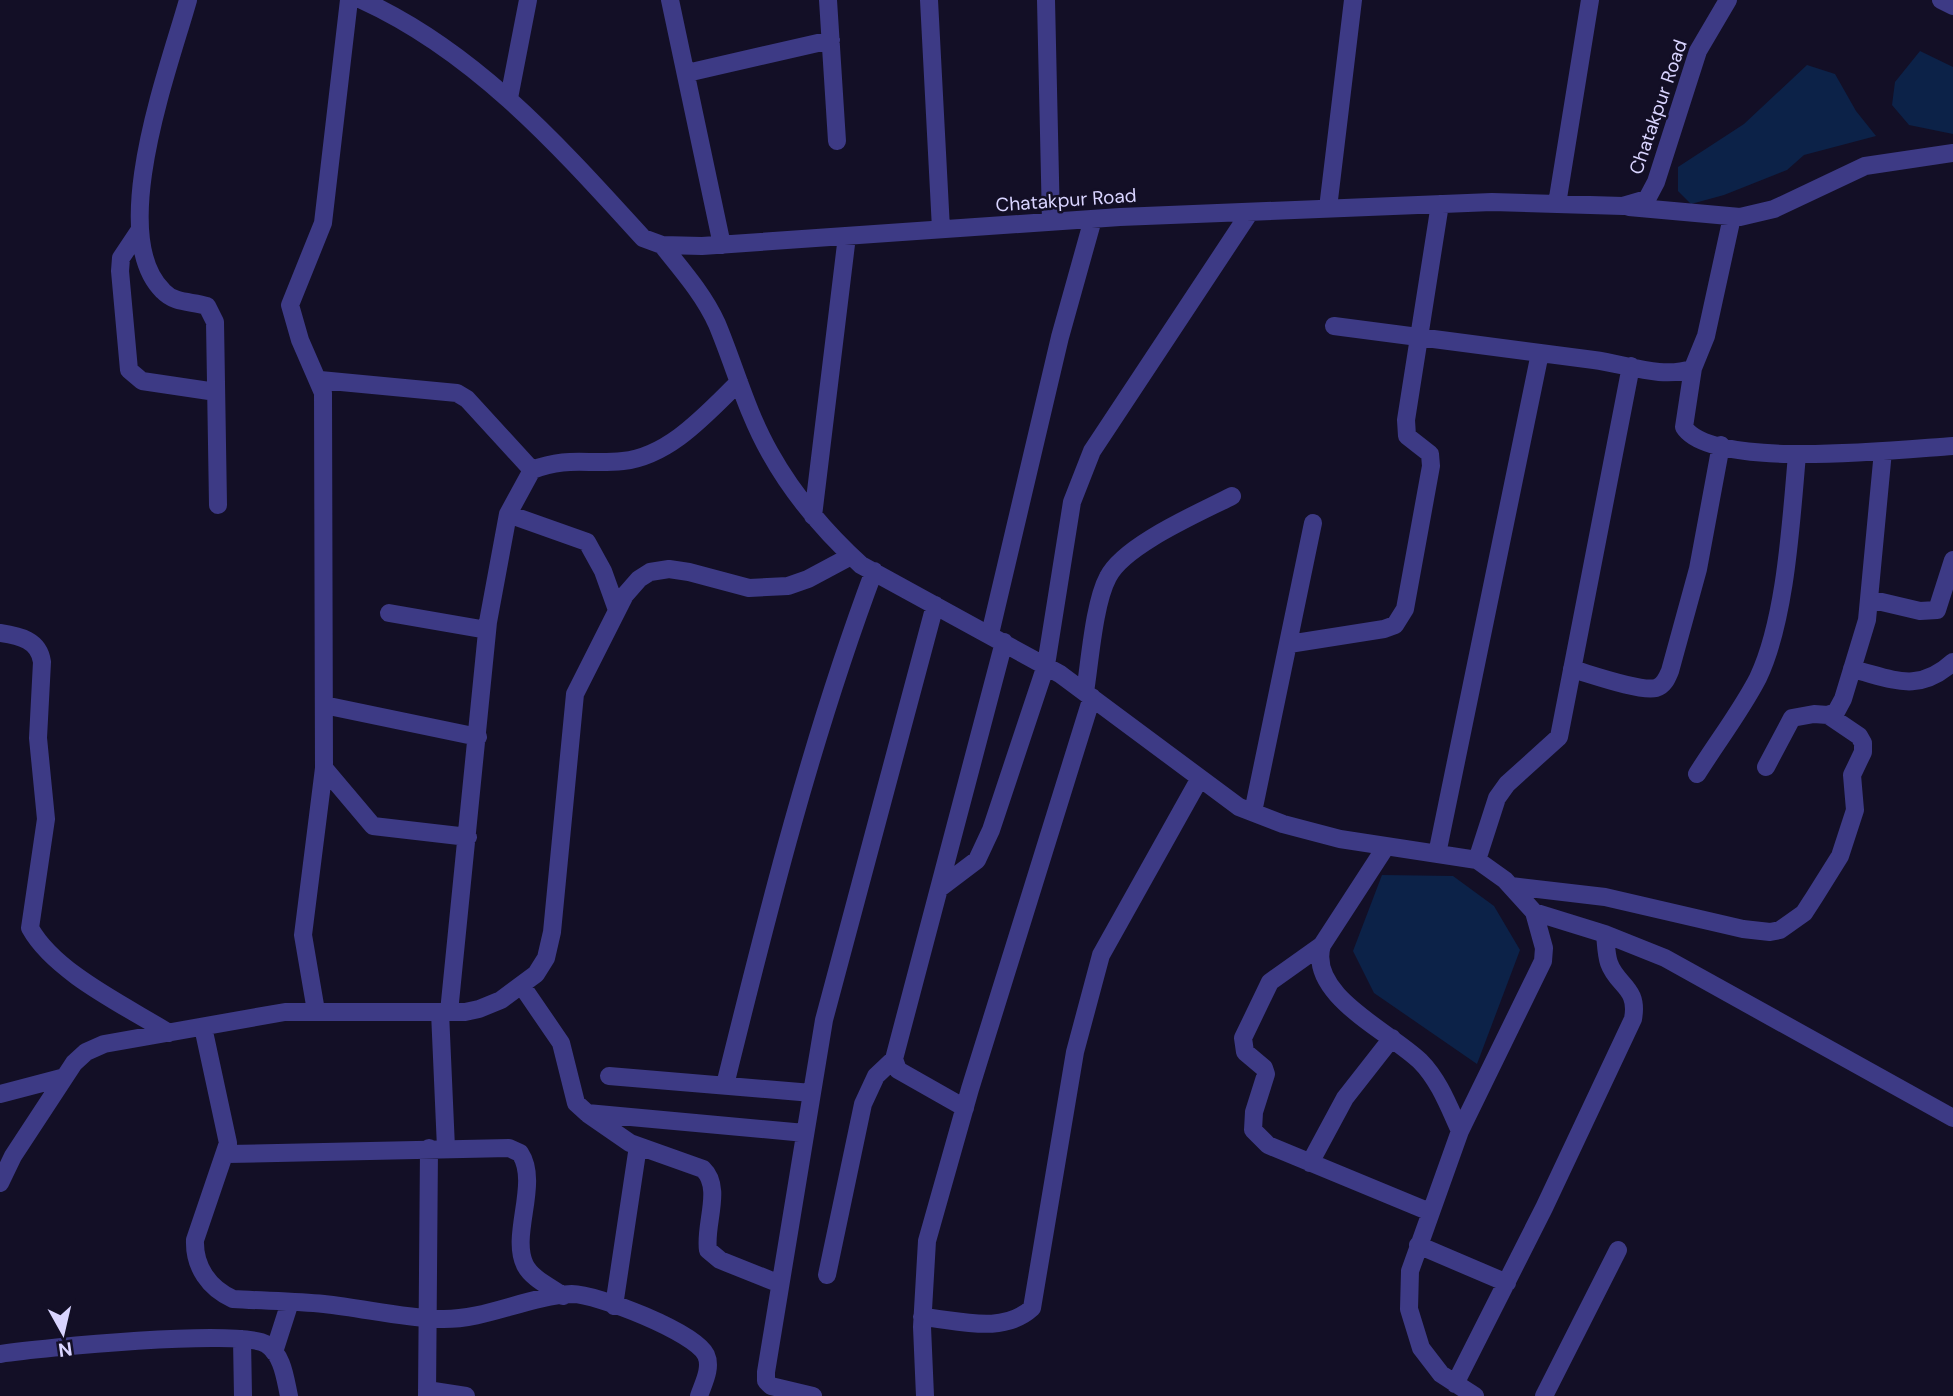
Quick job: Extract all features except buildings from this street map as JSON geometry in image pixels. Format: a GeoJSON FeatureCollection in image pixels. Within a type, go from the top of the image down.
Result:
{"type":"FeatureCollection","features":[{"type":"Feature","properties":{"kind":"street"},"geometry":{"type":"LineString","coordinates":[[188,0],[139,187],[139,230],[147,269],[164,293],[173,299],[207,306],[212,313],[218,505]]}},
{"type":"Feature","properties":{"kind":"street"},"geometry":{"type":"LineString","coordinates":[[316,1011],[303,934],[324,768],[325,444],[320,380],[300,340],[290,305],[295,286],[310,260],[327,203],[331,134],[349,0]]}},
{"type":"Feature","properties":{"kind":"street"},"geometry":{"type":"LineString","coordinates":[[362,0],[393,14],[509,98],[542,128],[643,238],[662,245],[696,288],[716,322],[769,453],[794,494],[851,556],[873,571],[1046,665],[1226,799],[1252,812],[1340,839],[1477,860],[1511,886],[1534,912],[1544,948],[1543,961],[1460,1131],[1418,1245],[1408,1288],[1412,1321],[1421,1348],[1430,1361],[1455,1384],[1475,1396]]}},
{"type":"Feature","properties":{"kind":"street"},"geometry":{"type":"LineString","coordinates":[[509,98],[528,0]]}},
{"type":"Feature","properties":{"kind":"street"},"geometry":{"type":"LineString","coordinates":[[670,0],[722,245]]}},
{"type":"Feature","properties":{"kind":"street"},"geometry":{"type":"LineString","coordinates":[[828,0],[837,141]]}},
{"type":"Feature","properties":{"kind":"street"},"geometry":{"type":"LineString","coordinates":[[929,0],[941,229]]}},
{"type":"Feature","properties":{"kind":"street"},"geometry":{"type":"LineString","coordinates":[[1045,0],[1051,222]]}},
{"type":"Feature","properties":{"kind":"street"},"geometry":{"type":"LineString","coordinates":[[1328,208],[1353,0]]}},
{"type":"Feature","properties":{"kind":"street"},"geometry":{"type":"LineString","coordinates":[[1556,204],[1590,0]]}},
{"type":"Feature","properties":{"kind":"street","name":"Chatakpur Road"},"geometry":{"type":"LineString","coordinates":[[662,245],[722,245],[1093,219],[1328,208],[1440,204],[1623,206],[1647,199],[1656,182],[1698,51],[1728,0]]}},
{"type":"Feature","properties":{"kind":"street"},"geometry":{"type":"LineString","coordinates":[[1941,0],[1953,6]]}},
{"type":"Feature","properties":{"kind":"street"},"geometry":{"type":"LineString","coordinates":[[687,73],[831,40]]}},
{"type":"Feature","properties":{"kind":"street"},"geometry":{"type":"LineString","coordinates":[[1623,206],[1732,217],[1761,214],[1866,166],[1953,153]]}},
{"type":"Feature","properties":{"kind":"street"},"geometry":{"type":"LineString","coordinates":[[1289,644],[1384,629],[1401,618],[1431,467],[1430,454],[1407,436],[1405,428],[1440,204]]}},
{"type":"Feature","properties":{"kind":"street"},"geometry":{"type":"LineString","coordinates":[[940,888],[977,860],[991,830],[1046,665],[1072,502],[1083,469],[1100,435],[1250,212]]}},
{"type":"Feature","properties":{"kind":"street"},"geometry":{"type":"LineString","coordinates":[[1732,217],[1706,336],[1693,369],[1684,427],[1689,435],[1721,445],[1797,455],[1953,446]]}},
{"type":"Feature","properties":{"kind":"street"},"geometry":{"type":"LineString","coordinates":[[827,1275],[863,1104],[876,1076],[894,1059],[940,888],[997,638],[1060,337],[1093,219]]}},
{"type":"Feature","properties":{"kind":"street"},"geometry":{"type":"LineString","coordinates":[[139,230],[121,258],[120,271],[129,370],[142,381],[216,392]]}},
{"type":"Feature","properties":{"kind":"street"},"geometry":{"type":"LineString","coordinates":[[813,516],[847,236]]}},
{"type":"Feature","properties":{"kind":"street"},"geometry":{"type":"LineString","coordinates":[[1334,326],[1631,366],[1670,374],[1693,369]]}},
{"type":"Feature","properties":{"kind":"street"},"geometry":{"type":"LineString","coordinates":[[1437,854],[1540,353]]}},
{"type":"Feature","properties":{"kind":"street"},"geometry":{"type":"LineString","coordinates":[[1477,860],[1497,798],[1507,784],[1559,737],[1631,366]]}},
{"type":"Feature","properties":{"kind":"street"},"geometry":{"type":"LineString","coordinates":[[320,380],[457,393],[467,398],[531,470]]}},
{"type":"Feature","properties":{"kind":"street"},"geometry":{"type":"LineString","coordinates":[[466,1396],[427,1393],[437,1148],[445,1012],[468,836],[487,630],[508,514],[531,470],[561,460],[622,461],[643,457],[660,449],[703,417],[739,382]]}},
{"type":"Feature","properties":{"kind":"street"},"geometry":{"type":"LineString","coordinates":[[1572,669],[1654,689],[1664,684],[1698,569],[1721,445]]}},
{"type":"Feature","properties":{"kind":"street"},"geometry":{"type":"LineString","coordinates":[[1766,767],[1792,718],[1828,715],[1836,712],[1843,699],[1867,620],[1883,451]]}},
{"type":"Feature","properties":{"kind":"street"},"geometry":{"type":"LineString","coordinates":[[1697,774],[1758,677],[1764,659],[1777,612],[1788,551],[1797,455]]}},
{"type":"Feature","properties":{"kind":"street"},"geometry":{"type":"LineString","coordinates":[[925,1396],[922,1317],[928,1241],[1088,695],[1102,593],[1113,569],[1163,532],[1232,496]]}},
{"type":"Feature","properties":{"kind":"street"},"geometry":{"type":"LineString","coordinates":[[508,514],[587,542],[603,571],[617,610]]}},
{"type":"Feature","properties":{"kind":"street"},"geometry":{"type":"LineString","coordinates":[[1252,812],[1313,523]]}},
{"type":"Feature","properties":{"kind":"street"},"geometry":{"type":"LineString","coordinates":[[0,1183],[13,1156],[65,1077],[86,1052],[104,1044],[285,1012],[445,1012],[479,1009],[522,986],[546,958],[552,932],[575,694],[617,610],[639,579],[650,572],[689,572],[749,587],[767,588],[808,579],[851,556]]}},
{"type":"Feature","properties":{"kind":"street"},"geometry":{"type":"LineString","coordinates":[[1869,599],[1920,611],[1937,610],[1953,560]]}},
{"type":"Feature","properties":{"kind":"street"},"geometry":{"type":"LineString","coordinates":[[725,1085],[794,810],[838,667],[873,571]]}},
{"type":"Feature","properties":{"kind":"street"},"geometry":{"type":"LineString","coordinates":[[813,1396],[771,1386],[766,1381],[780,1284],[824,1020],[935,605]]}},
{"type":"Feature","properties":{"kind":"street"},"geometry":{"type":"LineString","coordinates":[[388,613],[487,630]]}},
{"type":"Feature","properties":{"kind":"street"},"geometry":{"type":"LineString","coordinates":[[0,633],[22,637],[33,643],[40,650],[42,662],[38,738],[46,819],[30,928],[38,942],[71,971],[169,1033]]}},
{"type":"Feature","properties":{"kind":"street"},"geometry":{"type":"LineString","coordinates":[[1852,669],[1914,682],[1939,674],[1953,662]]}},
{"type":"Feature","properties":{"kind":"street"},"geometry":{"type":"LineString","coordinates":[[324,705],[478,737]]}},
{"type":"Feature","properties":{"kind":"street"},"geometry":{"type":"LineString","coordinates":[[1511,886],[1605,897],[1743,929],[1770,932],[1780,930],[1804,912],[1840,856],[1855,810],[1852,775],[1863,752],[1863,743],[1859,736],[1828,715]]}},
{"type":"Feature","properties":{"kind":"street"},"geometry":{"type":"LineString","coordinates":[[324,768],[373,827],[468,836]]}},
{"type":"Feature","properties":{"kind":"street"},"geometry":{"type":"LineString","coordinates":[[922,1317],[1006,1323],[1020,1319],[1032,1308],[1075,1052],[1091,981],[1101,955],[1200,778]]}},
{"type":"Feature","properties":{"kind":"street"},"geometry":{"type":"LineString","coordinates":[[1385,848],[1322,945],[1270,982],[1242,1046],[1264,1068],[1266,1074],[1254,1112],[1253,1130],[1268,1145],[1430,1212]]}},
{"type":"Feature","properties":{"kind":"street"},"geometry":{"type":"LineString","coordinates":[[1534,912],[1605,934],[1665,958],[1953,1118]]}},
{"type":"Feature","properties":{"kind":"street"},"geometry":{"type":"LineString","coordinates":[[1455,1384],[1507,1283],[1633,1019],[1634,1002],[1630,990],[1608,961],[1605,934]]}},
{"type":"Feature","properties":{"kind":"street"},"geometry":{"type":"LineString","coordinates":[[1322,945],[1319,963],[1329,986],[1430,1073],[1460,1131]]}},
{"type":"Feature","properties":{"kind":"street"},"geometry":{"type":"LineString","coordinates":[[522,986],[561,1044],[576,1103],[618,1137],[702,1169],[709,1175],[712,1189],[708,1250],[720,1259],[780,1284]]}},
{"type":"Feature","properties":{"kind":"street"},"geometry":{"type":"LineString","coordinates":[[203,1027],[226,1127],[227,1154],[195,1240],[197,1263],[208,1281],[221,1293],[233,1299],[290,1302],[429,1318],[455,1318],[563,1296],[584,1295],[661,1324],[700,1347],[708,1365],[699,1396]]}},
{"type":"Feature","properties":{"kind":"street"},"geometry":{"type":"LineString","coordinates":[[1310,1163],[1345,1098],[1392,1038]]}},
{"type":"Feature","properties":{"kind":"street"},"geometry":{"type":"LineString","coordinates":[[894,1059],[898,1070],[965,1108]]}},
{"type":"Feature","properties":{"kind":"street"},"geometry":{"type":"LineString","coordinates":[[609,1076],[812,1093]]}},
{"type":"Feature","properties":{"kind":"street"},"geometry":{"type":"LineString","coordinates":[[0,1094],[65,1077]]}},
{"type":"Feature","properties":{"kind":"street"},"geometry":{"type":"LineString","coordinates":[[587,1113],[805,1133]]}},
{"type":"Feature","properties":{"kind":"street"},"geometry":{"type":"LineString","coordinates":[[614,1306],[638,1146]]}},
{"type":"Feature","properties":{"kind":"street"},"geometry":{"type":"LineString","coordinates":[[227,1154],[509,1148],[520,1153],[527,1170],[523,1259],[534,1276],[563,1296]]}},
{"type":"Feature","properties":{"kind":"street"},"geometry":{"type":"LineString","coordinates":[[1418,1245],[1507,1283]]}},
{"type":"Feature","properties":{"kind":"street"},"geometry":{"type":"LineString","coordinates":[[1544,1396],[1618,1250]]}},
{"type":"Feature","properties":{"kind":"street"},"geometry":{"type":"LineString","coordinates":[[274,1352],[290,1302]]}},
{"type":"Feature","properties":{"kind":"street"},"geometry":{"type":"LineString","coordinates":[[242,1339],[243,1396]]}},
{"type":"Feature","properties":{"kind":"street"},"geometry":{"type":"LineString","coordinates":[[0,1354],[69,1346],[242,1339],[258,1341],[274,1352],[282,1367],[289,1396]]}},
{"type":"Feature","properties":{"kind":"water"},"geometry":{"type":"Polygon","coordinates":[[[1920,51],[1953,67],[1953,134],[1909,125],[1892,105],[1895,82],[1920,51]]]}},
{"type":"Feature","properties":{"kind":"water"},"geometry":{"type":"Polygon","coordinates":[[[1807,65],[1835,74],[1856,111],[1876,136],[1804,155],[1787,170],[1724,195],[1691,204],[1678,191],[1678,167],[1744,124],[1807,65]]]}},
{"type":"Feature","properties":{"kind":"water"},"geometry":{"type":"Polygon","coordinates":[[[1382,875],[1453,876],[1494,906],[1520,950],[1477,1064],[1374,993],[1353,951],[1382,875]]]}}]}
